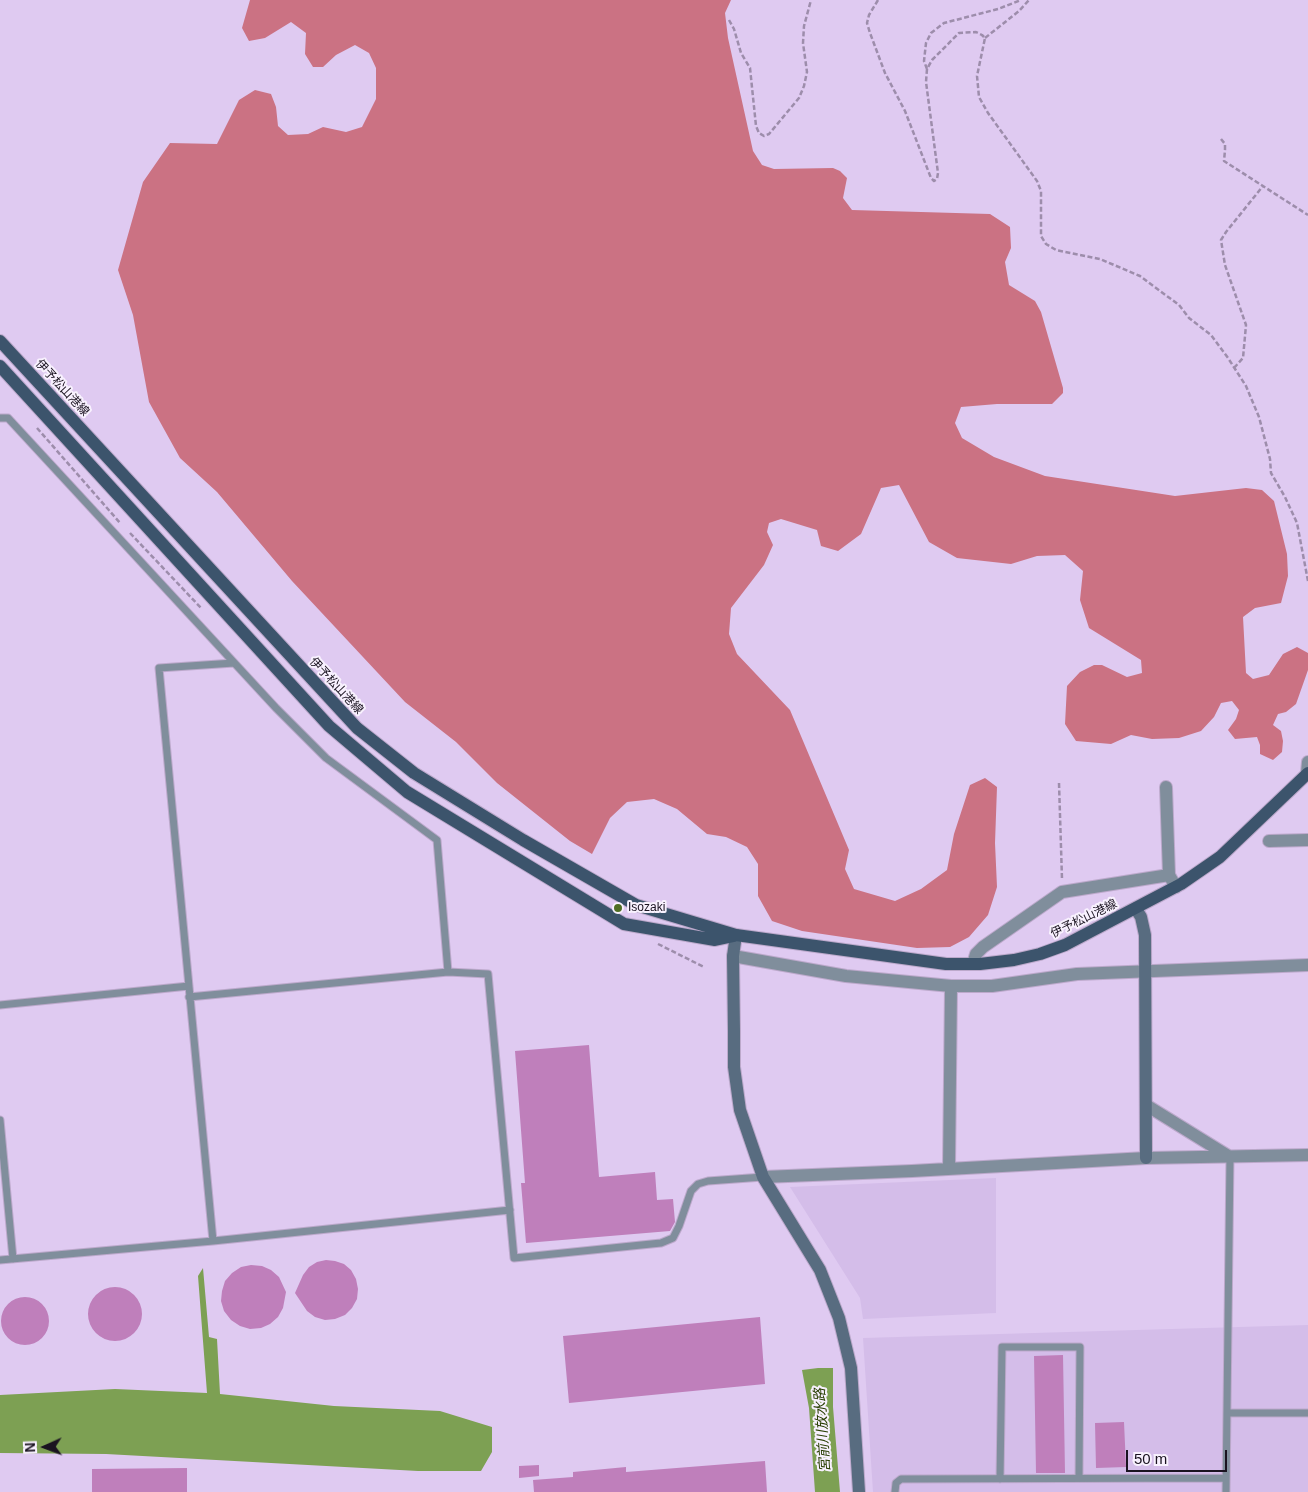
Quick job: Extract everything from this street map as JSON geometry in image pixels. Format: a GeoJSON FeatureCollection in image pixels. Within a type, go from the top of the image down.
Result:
{"type":"FeatureCollection","features":[{"type":"Feature","properties":{"kind":"main road","name":"伊予松山港線"},"geometry":{"type":"LineString","coordinates":[[0,341],[357,728],[414,773],[636,905],[736,935],[946,964],[973,964],[1014,960],[1040,954],[1065,945],[1176,887],[1220,857],[1308,773]]}},
{"type":"Feature","properties":{"kind":"main road","name":"伊予松山港線"},"geometry":{"type":"LineString","coordinates":[[0,366],[329,726],[407,792],[624,924],[715,940],[736,935]]}},
{"type":"Feature","properties":{"kind":"street"},"geometry":{"type":"LineString","coordinates":[[1308,762],[1308,773]]}},
{"type":"Feature","properties":{"kind":"street"},"geometry":{"type":"LineString","coordinates":[[1166,786],[1169,874],[1176,887]]}},
{"type":"Feature","properties":{"kind":"street"},"geometry":{"type":"LineString","coordinates":[[1269,841],[1308,840]]}},
{"type":"Feature","properties":{"kind":"street"},"geometry":{"type":"LineString","coordinates":[[973,964],[976,954],[983,947],[1062,892],[1169,874]]}},
{"type":"Feature","properties":{"kind":"street"},"geometry":{"type":"LineString","coordinates":[[1136,909],[1144,926],[1146,1158]]}},
{"type":"Feature","properties":{"kind":"street"},"geometry":{"type":"LineString","coordinates":[[736,935],[733,956],[734,1066],[740,1110],[763,1177],[820,1270],[840,1318],[851,1368],[859,1492]]}},
{"type":"Feature","properties":{"kind":"street"},"geometry":{"type":"LineString","coordinates":[[733,956],[846,976],[951,986],[992,986],[1077,974],[1308,965]]}},
{"type":"Feature","properties":{"kind":"street"},"geometry":{"type":"LineString","coordinates":[[949,1169],[951,986]]}},
{"type":"Feature","properties":{"kind":"street"},"geometry":{"type":"LineString","coordinates":[[1146,1105],[1230,1157]]}},
{"type":"Feature","properties":{"kind":"street"},"geometry":{"type":"LineString","coordinates":[[763,1177],[1146,1158],[1308,1154]]}},
{"type":"Feature","properties":{"kind":"lane"},"geometry":{"type":"LineString","coordinates":[[0,418],[8,418],[276,708],[326,758],[437,840],[448,972]]}},
{"type":"Feature","properties":{"kind":"lane"},"geometry":{"type":"LineString","coordinates":[[212,1241],[159,668],[234,663]]}},
{"type":"Feature","properties":{"kind":"lane"},"geometry":{"type":"LineString","coordinates":[[189,997],[448,972],[488,974],[514,1258],[661,1244],[673,1238],[679,1226],[690,1191],[698,1184],[708,1181],[763,1177]]}},
{"type":"Feature","properties":{"kind":"lane"},"geometry":{"type":"LineString","coordinates":[[0,1005],[189,986]]}},
{"type":"Feature","properties":{"kind":"lane"},"geometry":{"type":"LineString","coordinates":[[0,1120],[13,1259]]}},
{"type":"Feature","properties":{"kind":"lane"},"geometry":{"type":"LineString","coordinates":[[1226,1492],[1230,1157]]}},
{"type":"Feature","properties":{"kind":"lane"},"geometry":{"type":"LineString","coordinates":[[0,1260],[212,1241],[510,1210]]}},
{"type":"Feature","properties":{"kind":"lane"},"geometry":{"type":"LineString","coordinates":[[1000,1479],[1002,1347],[1080,1347],[1078,1478]]}},
{"type":"Feature","properties":{"kind":"lane"},"geometry":{"type":"LineString","coordinates":[[1227,1413],[1308,1413]]}},
{"type":"Feature","properties":{"kind":"lane"},"geometry":{"type":"LineString","coordinates":[[896,1492],[896,1483],[901,1479],[1226,1478]]}},
{"type":"Feature","properties":{"kind":"path"},"geometry":{"type":"LineString","coordinates":[[729,20],[734,28],[741,53],[750,68],[756,126],[759,133],[764,136],[769,134],[799,98],[804,86],[807,72],[803,43],[804,26],[811,0]]}},
{"type":"Feature","properties":{"kind":"path"},"geometry":{"type":"LineString","coordinates":[[878,0],[868,22],[870,33],[885,73],[905,111],[931,178],[934,181],[937,179],[938,173],[926,82],[927,69],[932,60],[959,33],[976,32],[982,34],[985,38]]}},
{"type":"Feature","properties":{"kind":"path"},"geometry":{"type":"LineString","coordinates":[[927,69],[924,62],[926,43],[931,33],[944,23],[998,9],[1021,0]]}},
{"type":"Feature","properties":{"kind":"path"},"geometry":{"type":"LineString","coordinates":[[1029,0],[1019,11],[985,38],[977,76],[979,97],[988,113],[1037,182],[1041,191],[1042,236],[1046,244],[1056,250],[1100,258],[1140,276],[1179,304],[1189,318],[1211,335],[1246,386],[1259,417],[1270,460],[1271,473],[1297,523],[1308,582]]}},
{"type":"Feature","properties":{"kind":"path"},"geometry":{"type":"LineString","coordinates":[[1221,139],[1225,150],[1224,161],[1308,215]]}},
{"type":"Feature","properties":{"kind":"path"},"geometry":{"type":"LineString","coordinates":[[1234,368],[1243,358],[1246,326],[1225,265],[1221,240],[1263,186]]}},
{"type":"Feature","properties":{"kind":"path"},"geometry":{"type":"LineString","coordinates":[[1059,783],[1062,892]]}},
{"type":"Feature","properties":{"kind":"shaded area"},"geometry":{"type":"Polygon","coordinates":[[[250,0],[731,0],[725,13],[728,38],[753,151],[762,165],[774,169],[833,168],[840,171],[847,178],[843,198],[852,210],[990,214],[1010,227],[1011,248],[1005,262],[1009,285],[1035,301],[1041,312],[1063,393],[1052,404],[997,404],[961,407],[955,423],[962,438],[994,457],[1045,476],[1175,496],[1246,488],[1262,490],[1274,501],[1287,554],[1288,576],[1281,603],[1255,608],[1243,617],[1246,673],[1253,679],[1269,675],[1283,654],[1297,647],[1308,653],[1308,670],[1296,704],[1286,712],[1278,714],[1273,725],[1281,731],[1283,741],[1282,752],[1273,760],[1260,754],[1260,745],[1257,737],[1235,739],[1228,730],[1236,719],[1239,710],[1232,701],[1221,703],[1214,717],[1201,731],[1179,738],[1152,739],[1131,735],[1111,744],[1076,741],[1065,724],[1067,686],[1080,672],[1094,665],[1102,665],[1127,677],[1142,673],[1141,660],[1089,628],[1080,600],[1083,571],[1065,555],[1037,556],[1011,564],[957,558],[929,542],[899,485],[881,488],[861,534],[838,551],[821,546],[817,530],[781,519],[769,523],[767,532],[773,545],[764,565],[731,608],[729,634],[737,654],[790,710],[849,850],[845,869],[854,889],[895,901],[921,889],[947,870],[954,834],[970,785],[985,778],[997,787],[995,843],[997,887],[988,915],[969,937],[950,947],[917,948],[802,931],[772,921],[758,896],[758,864],[747,847],[726,837],[707,834],[677,809],[654,799],[627,802],[610,818],[592,854],[570,841],[497,783],[456,742],[405,702],[292,581],[217,492],[180,458],[149,402],[133,315],[118,270],[143,182],[170,143],[217,144],[239,100],[255,90],[271,94],[276,107],[278,126],[288,135],[308,134],[323,127],[346,132],[362,127],[376,99],[376,68],[369,53],[355,45],[336,55],[323,67],[313,67],[305,54],[306,33],[291,22],[265,38],[249,41],[242,28],[250,0]]]}},
{"type":"Feature","properties":{"kind":"shaded area"},"geometry":{"type":"Polygon","coordinates":[[[996,1178],[996,1313],[863,1319],[860,1298],[790,1187],[996,1178]]]}},
{"type":"Feature","properties":{"kind":"shaded area"},"geometry":{"type":"Polygon","coordinates":[[[1308,1325],[1308,1492],[873,1492],[863,1338],[1308,1325]]]}},
{"type":"Feature","properties":{"kind":"water"},"geometry":{"type":"Polygon","coordinates":[[[203,1268],[209,1337],[217,1339],[220,1394],[334,1406],[440,1411],[492,1427],[492,1452],[481,1471],[418,1471],[106,1454],[0,1453],[0,1395],[115,1389],[207,1393],[198,1276],[203,1268]]]}},
{"type":"Feature","properties":{"kind":"water","name":"宮前川放水路"},"geometry":{"type":"Polygon","coordinates":[[[833,1368],[833,1407],[840,1492],[815,1492],[809,1408],[802,1370],[833,1368]]]}},
{"type":"Feature","properties":{"kind":"building"},"geometry":{"type":"Polygon","coordinates":[[[589,1045],[599,1177],[655,1172],[657,1200],[673,1199],[675,1222],[670,1231],[526,1243],[521,1183],[525,1183],[515,1051],[589,1045]]]}},
{"type":"Feature","properties":{"kind":"building"},"geometry":{"type":"Polygon","coordinates":[[[326,1260],[344,1264],[351,1270],[356,1279],[358,1289],[357,1299],[345,1315],[325,1320],[315,1317],[307,1311],[295,1293],[309,1267],[317,1262],[326,1260]]]}},
{"type":"Feature","properties":{"kind":"building"},"geometry":{"type":"Polygon","coordinates":[[[251,1265],[262,1266],[271,1270],[279,1277],[286,1292],[283,1308],[278,1317],[270,1324],[261,1328],[250,1329],[240,1326],[231,1320],[224,1311],[221,1301],[225,1281],[241,1267],[251,1265]]]}},
{"type":"Feature","properties":{"kind":"building"},"geometry":{"type":"Polygon","coordinates":[[[110,1287],[120,1287],[130,1291],[138,1299],[142,1314],[138,1329],[130,1337],[120,1341],[110,1341],[100,1337],[92,1329],[88,1319],[88,1309],[92,1299],[100,1291],[110,1287]]]}},
{"type":"Feature","properties":{"kind":"building"},"geometry":{"type":"Polygon","coordinates":[[[20,1297],[30,1297],[39,1301],[45,1307],[48,1312],[48,1330],[39,1341],[30,1345],[20,1345],[11,1341],[5,1335],[1,1326],[1,1316],[5,1307],[11,1301],[20,1297]]]}},
{"type":"Feature","properties":{"kind":"building"},"geometry":{"type":"Polygon","coordinates":[[[760,1317],[765,1384],[569,1403],[563,1336],[760,1317]]]}},
{"type":"Feature","properties":{"kind":"building"},"geometry":{"type":"Polygon","coordinates":[[[1063,1355],[1065,1473],[1036,1473],[1034,1356],[1063,1355]]]}},
{"type":"Feature","properties":{"kind":"building"},"geometry":{"type":"Polygon","coordinates":[[[1124,1422],[1126,1467],[1096,1468],[1095,1423],[1124,1422]]]}},
{"type":"Feature","properties":{"kind":"building"},"geometry":{"type":"Polygon","coordinates":[[[765,1461],[767,1492],[534,1492],[533,1480],[573,1477],[573,1472],[626,1467],[626,1472],[765,1461]]]}},
{"type":"Feature","properties":{"kind":"building"},"geometry":{"type":"Polygon","coordinates":[[[539,1465],[539,1476],[519,1478],[519,1466],[539,1465]]]}},
{"type":"Feature","properties":{"kind":"building"},"geometry":{"type":"Polygon","coordinates":[[[187,1468],[187,1492],[92,1492],[92,1469],[187,1468]]]}},
{"type":"Feature","properties":{"kind":"place","name":"Isozaki"},"geometry":{"type":"Point","coordinates":[618,908]}}]}
